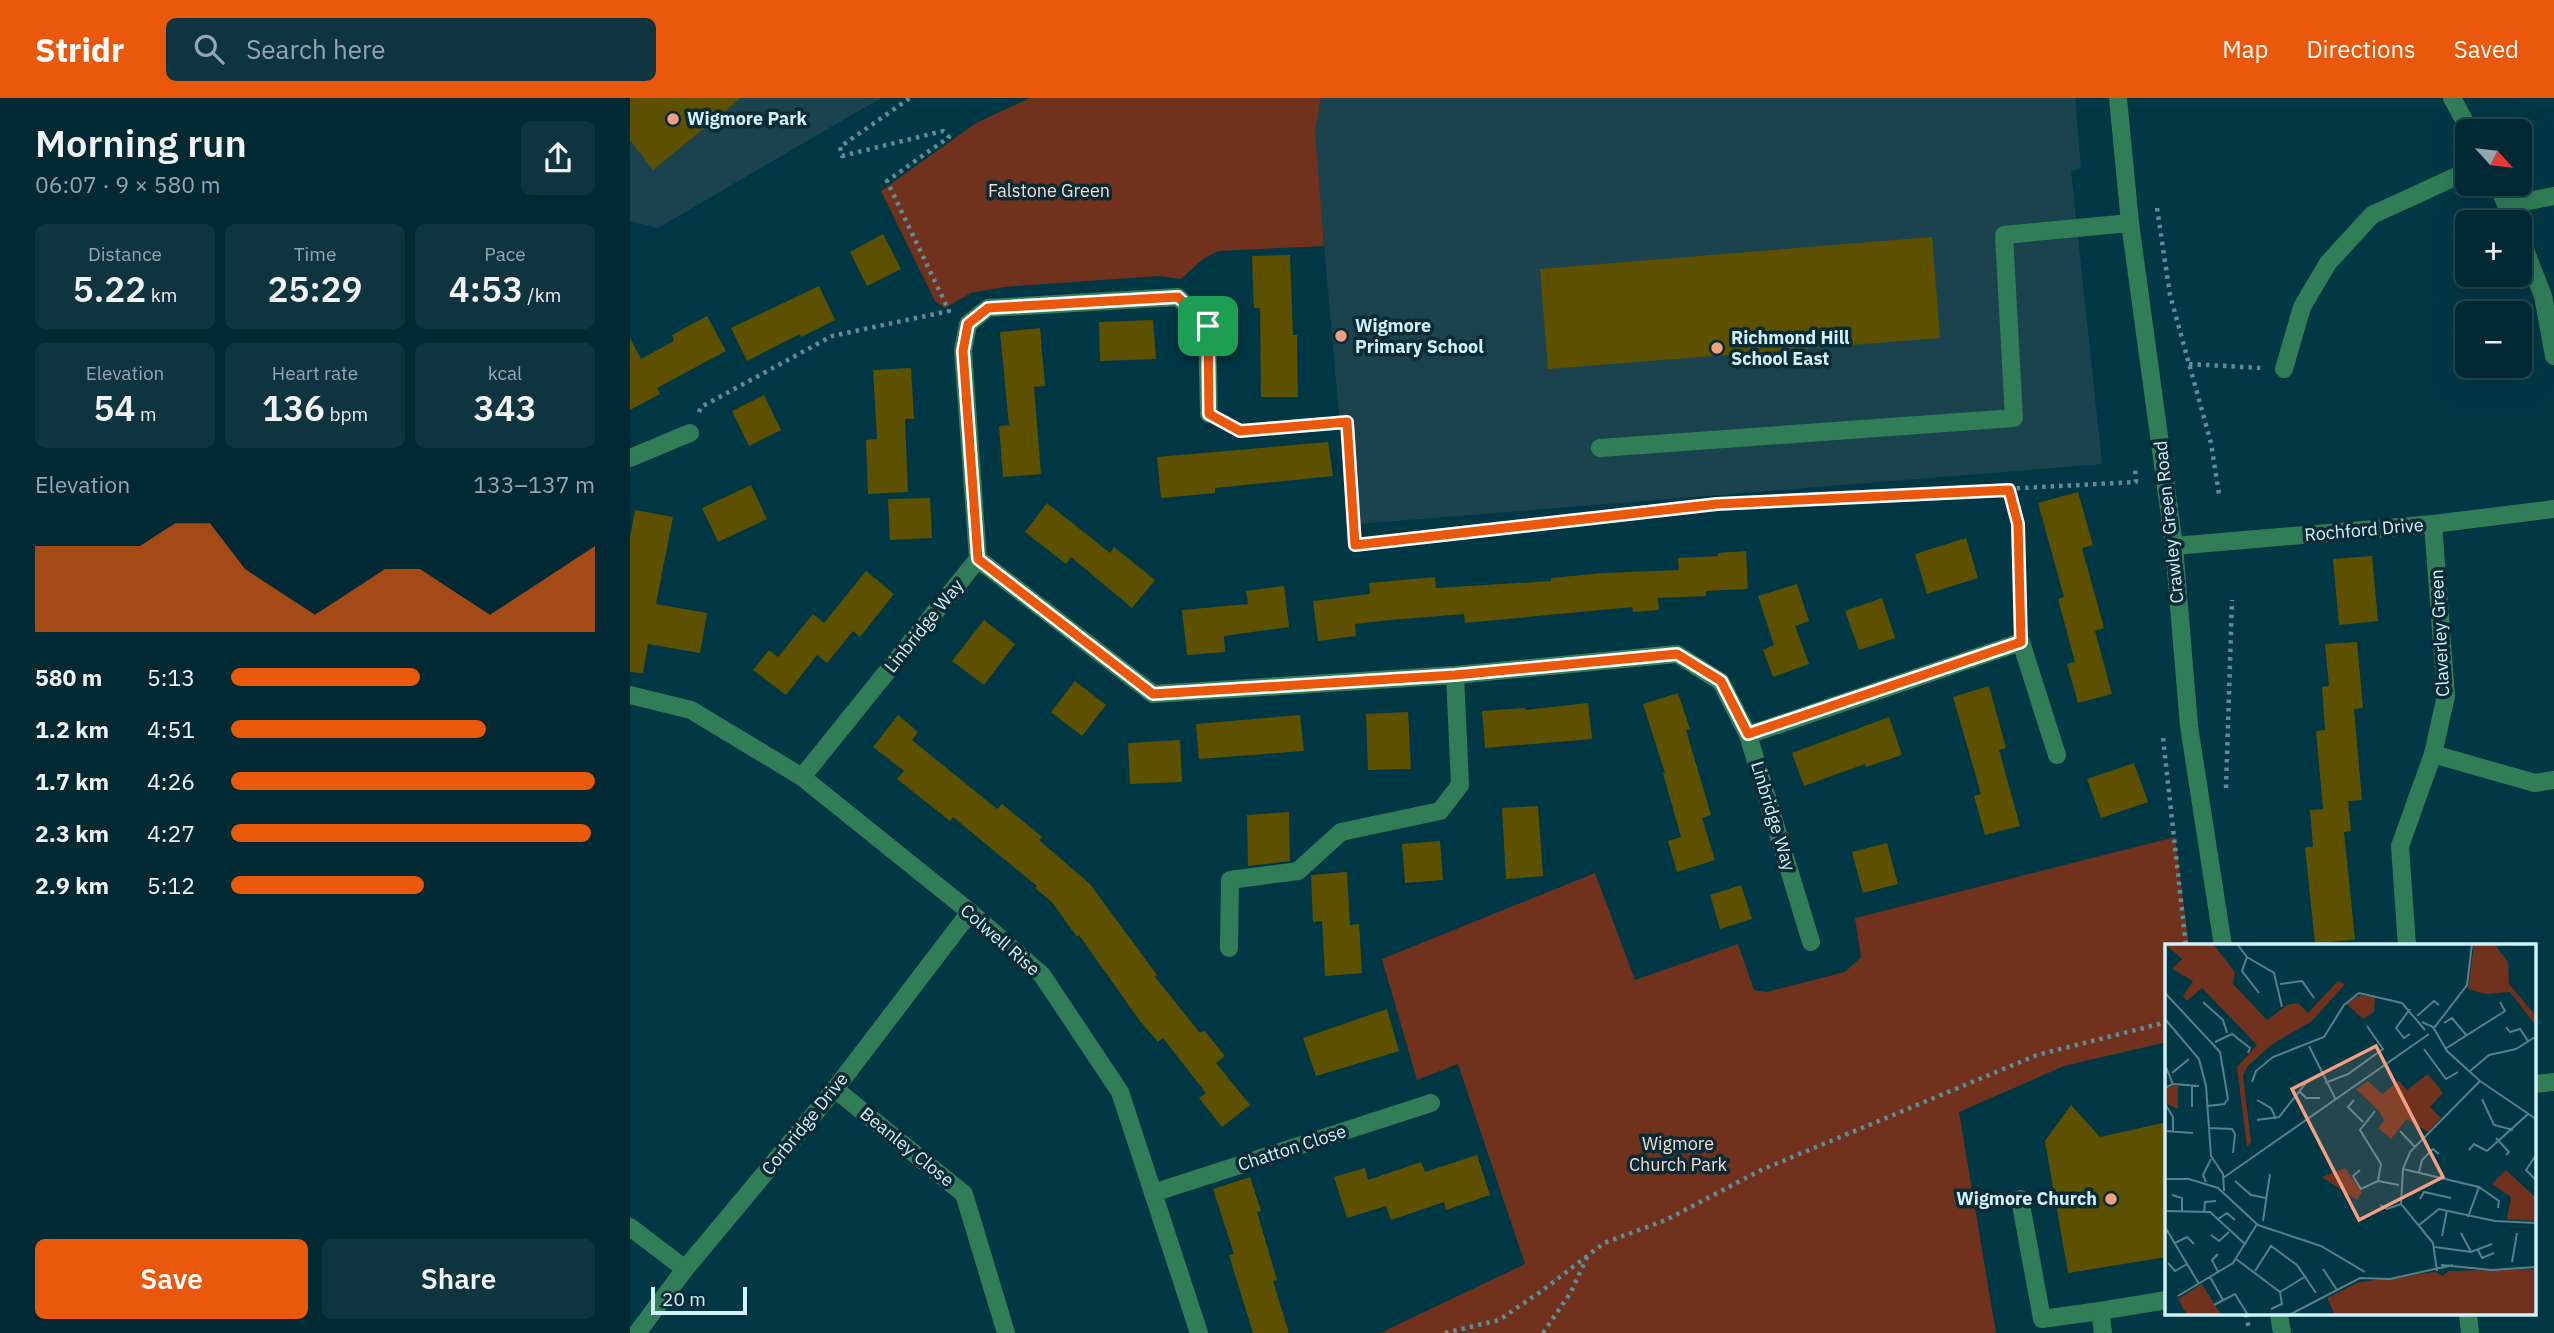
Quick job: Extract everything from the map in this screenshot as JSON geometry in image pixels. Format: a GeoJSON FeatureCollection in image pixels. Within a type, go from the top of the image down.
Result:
{"type":"FeatureCollection","features":[{"type":"Feature","properties":{"kind":"street","name":"Crawley Green Road"},"geometry":{"type":"LineString","coordinates":[[2119,98],[2130,223],[2174,546],[2189,726],[2223,944]]}},
{"type":"Feature","properties":{"kind":"street"},"geometry":{"type":"LineString","coordinates":[[2452,98],[2463,119]]}},
{"type":"Feature","properties":{"kind":"street"},"geometry":{"type":"LineString","coordinates":[[2284,369],[2302,307],[2328,263],[2372,215],[2455,177]]}},
{"type":"Feature","properties":{"kind":"street"},"geometry":{"type":"LineString","coordinates":[[2503,196],[2509,210]]}},
{"type":"Feature","properties":{"kind":"street"},"geometry":{"type":"LineString","coordinates":[[2507,205],[2554,196]]}},
{"type":"Feature","properties":{"kind":"street"},"geometry":{"type":"LineString","coordinates":[[1600,448],[2014,418],[2004,234],[2130,223]]}},
{"type":"Feature","properties":{"kind":"street"},"geometry":{"type":"LineString","coordinates":[[2532,268],[2543,296],[2554,356]]}},
{"type":"Feature","properties":{"kind":"street"},"geometry":{"type":"LineString","coordinates":[[978,559],[963,351],[968,324],[988,308],[1178,297],[1208,326],[1209,414]]}},
{"type":"Feature","properties":{"kind":"street"},"geometry":{"type":"LineString","coordinates":[[630,458],[690,433]]}},
{"type":"Feature","properties":{"kind":"street","name":"Rochford Drive"},"geometry":{"type":"LineString","coordinates":[[2174,546],[2433,524],[2554,509]]}},
{"type":"Feature","properties":{"kind":"street","name":"Claverley Green"},"geometry":{"type":"LineString","coordinates":[[2406,944],[2400,846],[2433,754],[2446,696],[2433,524]]}},
{"type":"Feature","properties":{"kind":"street","name":"Linbridge Way"},"geometry":{"type":"LineString","coordinates":[[802,777],[978,559],[1153,694],[1455,675],[1677,654],[1721,681],[1748,734],[1811,942]]}},
{"type":"Feature","properties":{"kind":"street"},"geometry":{"type":"LineString","coordinates":[[1748,734],[2021,642],[2057,755]]}},
{"type":"Feature","properties":{"kind":"street"},"geometry":{"type":"LineString","coordinates":[[1229,948],[1230,880],[1298,871],[1341,832],[1440,811],[1460,785],[1455,675]]}},
{"type":"Feature","properties":{"kind":"street","name":"Colwell Rise"},"geometry":{"type":"LineString","coordinates":[[630,695],[691,710],[802,777],[970,912],[1042,975],[1120,1092],[1199,1333]]}},
{"type":"Feature","properties":{"kind":"street"},"geometry":{"type":"LineString","coordinates":[[2433,754],[2535,783],[2554,780]]}},
{"type":"Feature","properties":{"kind":"street","name":"Corbridge Drive"},"geometry":{"type":"LineString","coordinates":[[637,1333],[685,1269],[835,1089],[970,912]]}},
{"type":"Feature","properties":{"kind":"street"},"geometry":{"type":"LineString","coordinates":[[2536,1084],[2554,1082]]}},
{"type":"Feature","properties":{"kind":"street","name":"Beanley Close"},"geometry":{"type":"LineString","coordinates":[[835,1089],[964,1194],[1006,1333]]}},
{"type":"Feature","properties":{"kind":"street","name":"Chatton Close"},"geometry":{"type":"LineString","coordinates":[[1153,1193],[1431,1103]]}},
{"type":"Feature","properties":{"kind":"street"},"geometry":{"type":"LineString","coordinates":[[2020,1199],[2042,1318],[2165,1300]]}},
{"type":"Feature","properties":{"kind":"street"},"geometry":{"type":"LineString","coordinates":[[630,1227],[685,1269]]}},
{"type":"Feature","properties":{"kind":"street"},"geometry":{"type":"LineString","coordinates":[[2100,1311],[2104,1333]]}},
{"type":"Feature","properties":{"kind":"path"},"geometry":{"type":"LineString","coordinates":[[690,433],[701,407],[832,335],[948,311],[887,181],[949,137],[943,131],[842,156],[840,147],[910,98]]}},
{"type":"Feature","properties":{"kind":"path"},"geometry":{"type":"LineString","coordinates":[[2155,199],[2170,295],[2211,443],[2219,494]]}},
{"type":"Feature","properties":{"kind":"path"},"geometry":{"type":"LineString","coordinates":[[2189,364],[2284,369]]}},
{"type":"Feature","properties":{"kind":"path"},"geometry":{"type":"LineString","coordinates":[[1209,414],[1240,431],[1347,422],[1355,545],[1717,504],[2136,482]]}},
{"type":"Feature","properties":{"kind":"path"},"geometry":{"type":"LineString","coordinates":[[2009,490],[2018,524],[2021,642]]}},
{"type":"Feature","properties":{"kind":"path"},"geometry":{"type":"LineString","coordinates":[[2228,722],[2232,600]]}},
{"type":"Feature","properties":{"kind":"path"},"geometry":{"type":"LineString","coordinates":[[2161,728],[2186,944]]}},
{"type":"Feature","properties":{"kind":"path"},"geometry":{"type":"LineString","coordinates":[[1445,1333],[1499,1320],[1604,1243],[1666,1220],[1761,1170],[2037,1055],[2165,1023]]}},
{"type":"Feature","properties":{"kind":"path"},"geometry":{"type":"LineString","coordinates":[[1543,1333],[1571,1292],[1589,1255]]}},
{"type":"Feature","properties":{"kind":"path"},"geometry":{"type":"LineString","coordinates":[[2246,1316],[2249,1329]]}},
{"type":"Feature","properties":{"kind":"shaded area"},"geometry":{"type":"Polygon","coordinates":[[[630,98],[881,98],[658,228],[630,221],[630,98]]]}},
{"type":"Feature","properties":{"kind":"shaded area","name":"Richmond Hill School East"},"geometry":{"type":"Polygon","coordinates":[[[1321,98],[2075,98],[2081,169],[2071,171],[2102,464],[1359,524],[1351,426],[1340,426],[1314,131],[1321,98]]]}},
{"type":"Feature","properties":{"kind":"green space","name":"Falstone Green"},"geometry":{"type":"Polygon","coordinates":[[[1030,98],[1321,98],[1315,131],[1324,246],[1218,251],[1203,259],[1181,279],[1159,276],[1003,287],[971,293],[945,308],[935,301],[881,191],[976,123],[1030,98]]]}},
{"type":"Feature","properties":{"kind":"green space","name":"Wigmore Church Park"},"geometry":{"type":"Polygon","coordinates":[[[2175,837],[2189,944],[2165,944],[2165,1042],[2064,1066],[1959,1112],[1996,1333],[1380,1333],[1525,1264],[1458,1064],[1417,1080],[1382,959],[1595,873],[1635,980],[1738,944],[1754,990],[1766,992],[1845,972],[1861,957],[1855,918],[2175,837]]]}},
{"type":"Feature","properties":{"kind":"building","name":"Wigmore Park"},"geometry":{"type":"Polygon","coordinates":[[[630,98],[741,98],[653,170],[630,140],[630,98]]]}},
{"type":"Feature","properties":{"kind":"building"},"geometry":{"type":"Polygon","coordinates":[[[883,234],[901,269],[867,286],[850,252],[883,234]]]}},
{"type":"Feature","properties":{"kind":"building"},"geometry":{"type":"Polygon","coordinates":[[[1932,237],[1940,338],[1548,369],[1540,269],[1932,237]]]}},
{"type":"Feature","properties":{"kind":"building"},"geometry":{"type":"Polygon","coordinates":[[[1290,255],[1293,335],[1297,335],[1298,397],[1261,397],[1260,308],[1254,308],[1252,256],[1290,255]]]}},
{"type":"Feature","properties":{"kind":"building"},"geometry":{"type":"Polygon","coordinates":[[[819,286],[835,320],[747,361],[731,328],[819,286]]]}},
{"type":"Feature","properties":{"kind":"building"},"geometry":{"type":"Polygon","coordinates":[[[707,316],[726,351],[657,388],[660,394],[630,410],[630,338],[641,359],[674,341],[672,335],[707,316]]]}},
{"type":"Feature","properties":{"kind":"building"},"geometry":{"type":"Polygon","coordinates":[[[1153,320],[1156,359],[1100,361],[1099,322],[1153,320]]]}},
{"type":"Feature","properties":{"kind":"building"},"geometry":{"type":"Polygon","coordinates":[[[1040,328],[1045,386],[1034,387],[1041,474],[1003,477],[999,426],[1009,425],[1000,332],[1040,328]]]}},
{"type":"Feature","properties":{"kind":"building"},"geometry":{"type":"Polygon","coordinates":[[[911,368],[914,419],[905,419],[908,492],[868,494],[866,440],[877,439],[873,370],[911,368]]]}},
{"type":"Feature","properties":{"kind":"building"},"geometry":{"type":"Polygon","coordinates":[[[764,395],[781,430],[749,446],[732,411],[764,395]]]}},
{"type":"Feature","properties":{"kind":"building"},"geometry":{"type":"Polygon","coordinates":[[[1328,442],[1333,476],[1215,488],[1215,493],[1161,498],[1157,457],[1328,442]]]}},
{"type":"Feature","properties":{"kind":"building"},"geometry":{"type":"Polygon","coordinates":[[[751,485],[767,519],[718,542],[702,508],[751,485]]]}},
{"type":"Feature","properties":{"kind":"building"},"geometry":{"type":"Polygon","coordinates":[[[2078,492],[2093,545],[2082,548],[2104,628],[2095,631],[2112,694],[2078,703],[2067,664],[2075,662],[2058,599],[2064,597],[2038,503],[2078,492]]]}},
{"type":"Feature","properties":{"kind":"building"},"geometry":{"type":"Polygon","coordinates":[[[930,498],[932,538],[890,540],[888,499],[930,498]]]}},
{"type":"Feature","properties":{"kind":"building"},"geometry":{"type":"Polygon","coordinates":[[[1047,503],[1110,553],[1114,547],[1155,580],[1132,608],[1071,557],[1066,564],[1025,532],[1047,503]]]}},
{"type":"Feature","properties":{"kind":"building"},"geometry":{"type":"Polygon","coordinates":[[[635,510],[673,517],[656,604],[707,613],[700,653],[648,644],[643,673],[630,672],[630,538],[635,510]]]}},
{"type":"Feature","properties":{"kind":"building"},"geometry":{"type":"Polygon","coordinates":[[[1966,538],[1978,578],[1927,594],[1915,554],[1966,538]]]}},
{"type":"Feature","properties":{"kind":"building"},"geometry":{"type":"Polygon","coordinates":[[[1746,551],[1748,589],[1706,591],[1706,596],[1658,598],[1659,610],[1633,612],[1632,607],[1465,623],[1464,614],[1390,620],[1355,624],[1356,636],[1318,641],[1313,601],[1370,594],[1369,583],[1435,577],[1436,588],[1551,581],[1551,578],[1604,573],[1679,570],[1678,558],[1718,556],[1718,553],[1746,551]]]}},
{"type":"Feature","properties":{"kind":"building"},"geometry":{"type":"Polygon","coordinates":[[[2372,556],[2378,621],[2339,625],[2333,559],[2372,556]]]}},
{"type":"Feature","properties":{"kind":"building"},"geometry":{"type":"Polygon","coordinates":[[[866,571],[894,594],[860,637],[853,631],[827,663],[817,655],[786,695],[753,670],[769,650],[778,657],[813,614],[824,623],[866,571]]]}},
{"type":"Feature","properties":{"kind":"building"},"geometry":{"type":"Polygon","coordinates":[[[1797,584],[1809,621],[1795,626],[1809,664],[1773,677],[1763,650],[1774,645],[1758,596],[1797,584]]]}},
{"type":"Feature","properties":{"kind":"building"},"geometry":{"type":"Polygon","coordinates":[[[1284,586],[1289,627],[1224,636],[1225,652],[1187,655],[1182,610],[1248,604],[1246,591],[1284,586]]]}},
{"type":"Feature","properties":{"kind":"building"},"geometry":{"type":"Polygon","coordinates":[[[1882,598],[1895,638],[1859,650],[1845,611],[1882,598]]]}},
{"type":"Feature","properties":{"kind":"building"},"geometry":{"type":"Polygon","coordinates":[[[984,620],[1015,644],[984,685],[952,661],[984,620]]]}},
{"type":"Feature","properties":{"kind":"building"},"geometry":{"type":"Polygon","coordinates":[[[2357,642],[2363,708],[2354,709],[2362,800],[2348,801],[2351,831],[2344,832],[2355,940],[2315,943],[2305,847],[2313,847],[2310,810],[2323,809],[2316,731],[2325,730],[2322,687],[2329,686],[2325,644],[2357,642]]]}},
{"type":"Feature","properties":{"kind":"building"},"geometry":{"type":"Polygon","coordinates":[[[1075,681],[1106,705],[1082,736],[1051,712],[1075,681]]]}},
{"type":"Feature","properties":{"kind":"building"},"geometry":{"type":"Polygon","coordinates":[[[1989,686],[2006,748],[1999,750],[2020,826],[1985,835],[1974,796],[1981,794],[1953,697],[1989,686]]]}},
{"type":"Feature","properties":{"kind":"building"},"geometry":{"type":"Polygon","coordinates":[[[1678,693],[1690,729],[1686,730],[1711,815],[1702,818],[1715,860],[1677,872],[1668,841],[1681,837],[1665,773],[1643,704],[1678,693]]]}},
{"type":"Feature","properties":{"kind":"building"},"geometry":{"type":"Polygon","coordinates":[[[1588,703],[1592,739],[1485,748],[1482,711],[1525,710],[1588,703]]]}},
{"type":"Feature","properties":{"kind":"building"},"geometry":{"type":"Polygon","coordinates":[[[1408,712],[1411,769],[1368,770],[1366,714],[1408,712]]]}},
{"type":"Feature","properties":{"kind":"building"},"geometry":{"type":"Polygon","coordinates":[[[898,715],[918,732],[912,740],[997,809],[1002,804],[1042,837],[1039,840],[1090,884],[1157,975],[1155,977],[1200,1033],[1204,1030],[1225,1056],[1216,1063],[1250,1105],[1222,1127],[1199,1098],[1206,1093],[1163,1038],[1158,1042],[1140,1021],[1052,902],[1035,888],[1037,886],[953,817],[950,821],[897,779],[904,771],[873,747],[898,715]]]}},
{"type":"Feature","properties":{"kind":"building"},"geometry":{"type":"Polygon","coordinates":[[[1300,715],[1304,751],[1199,759],[1196,724],[1300,715]]]}},
{"type":"Feature","properties":{"kind":"building"},"geometry":{"type":"Polygon","coordinates":[[[1889,717],[1902,755],[1866,767],[1865,764],[1804,786],[1792,753],[1889,717]]]}},
{"type":"Feature","properties":{"kind":"building"},"geometry":{"type":"Polygon","coordinates":[[[1180,740],[1182,782],[1130,784],[1128,743],[1180,740]]]}},
{"type":"Feature","properties":{"kind":"building"},"geometry":{"type":"Polygon","coordinates":[[[2134,763],[2148,802],[2101,818],[2087,779],[2134,763]]]}},
{"type":"Feature","properties":{"kind":"building"},"geometry":{"type":"Polygon","coordinates":[[[1538,806],[1543,876],[1506,879],[1502,808],[1538,806]]]}},
{"type":"Feature","properties":{"kind":"building"},"geometry":{"type":"Polygon","coordinates":[[[1289,812],[1290,861],[1248,866],[1247,815],[1289,812]]]}},
{"type":"Feature","properties":{"kind":"building"},"geometry":{"type":"Polygon","coordinates":[[[1440,841],[1443,880],[1405,883],[1402,844],[1440,841]]]}},
{"type":"Feature","properties":{"kind":"building"},"geometry":{"type":"Polygon","coordinates":[[[1887,843],[1898,884],[1863,893],[1852,852],[1887,843]]]}},
{"type":"Feature","properties":{"kind":"building"},"geometry":{"type":"Polygon","coordinates":[[[1347,872],[1350,925],[1359,924],[1362,973],[1325,976],[1322,921],[1313,922],[1311,875],[1347,872]]]}},
{"type":"Feature","properties":{"kind":"building"},"geometry":{"type":"Polygon","coordinates":[[[1741,885],[1752,919],[1720,929],[1710,895],[1741,885]]]}},
{"type":"Feature","properties":{"kind":"building"},"geometry":{"type":"Polygon","coordinates":[[[1387,1009],[1399,1051],[1316,1076],[1303,1038],[1387,1009]]]}},
{"type":"Feature","properties":{"kind":"building","name":"Wigmore Church"},"geometry":{"type":"Polygon","coordinates":[[[2071,1105],[2100,1137],[2165,1122],[2165,1257],[2068,1273],[2045,1141],[2071,1105]]]}},
{"type":"Feature","properties":{"kind":"building"},"geometry":{"type":"Polygon","coordinates":[[[1477,1155],[1490,1195],[1446,1210],[1444,1202],[1391,1220],[1386,1206],[1347,1218],[1334,1177],[1365,1168],[1368,1180],[1421,1162],[1425,1172],[1477,1155]]]}},
{"type":"Feature","properties":{"kind":"building"},"geometry":{"type":"Polygon","coordinates":[[[1250,1177],[1261,1211],[1257,1212],[1277,1280],[1273,1281],[1289,1333],[1253,1333],[1229,1255],[1234,1254],[1213,1189],[1250,1177]]]}},
{"type":"Feature","properties":{"kind":"place","name":"Wigmore Park"},"geometry":{"type":"Point","coordinates":[673,119]}},
{"type":"Feature","properties":{"kind":"place","name":"Wigmore Primary School"},"geometry":{"type":"Point","coordinates":[1341,336]}},
{"type":"Feature","properties":{"kind":"place","name":"Richmond Hill School East"},"geometry":{"type":"Point","coordinates":[1717,348]}},
{"type":"Feature","properties":{"kind":"place","name":"Wigmore Church"},"geometry":{"type":"Point","coordinates":[2111,1199]}},
{"type":"Feature","properties":{"kind":"route"},"geometry":{"type":"LineString","coordinates":[[1178,297],[1208,326],[1209,414],[1240,431],[1347,422],[1355,545],[1717,504],[2009,490],[2018,524],[2021,642],[1748,734],[1721,681],[1677,654],[1455,675],[1153,694],[978,559],[963,351],[968,324],[988,308],[1178,297]]}}]}
